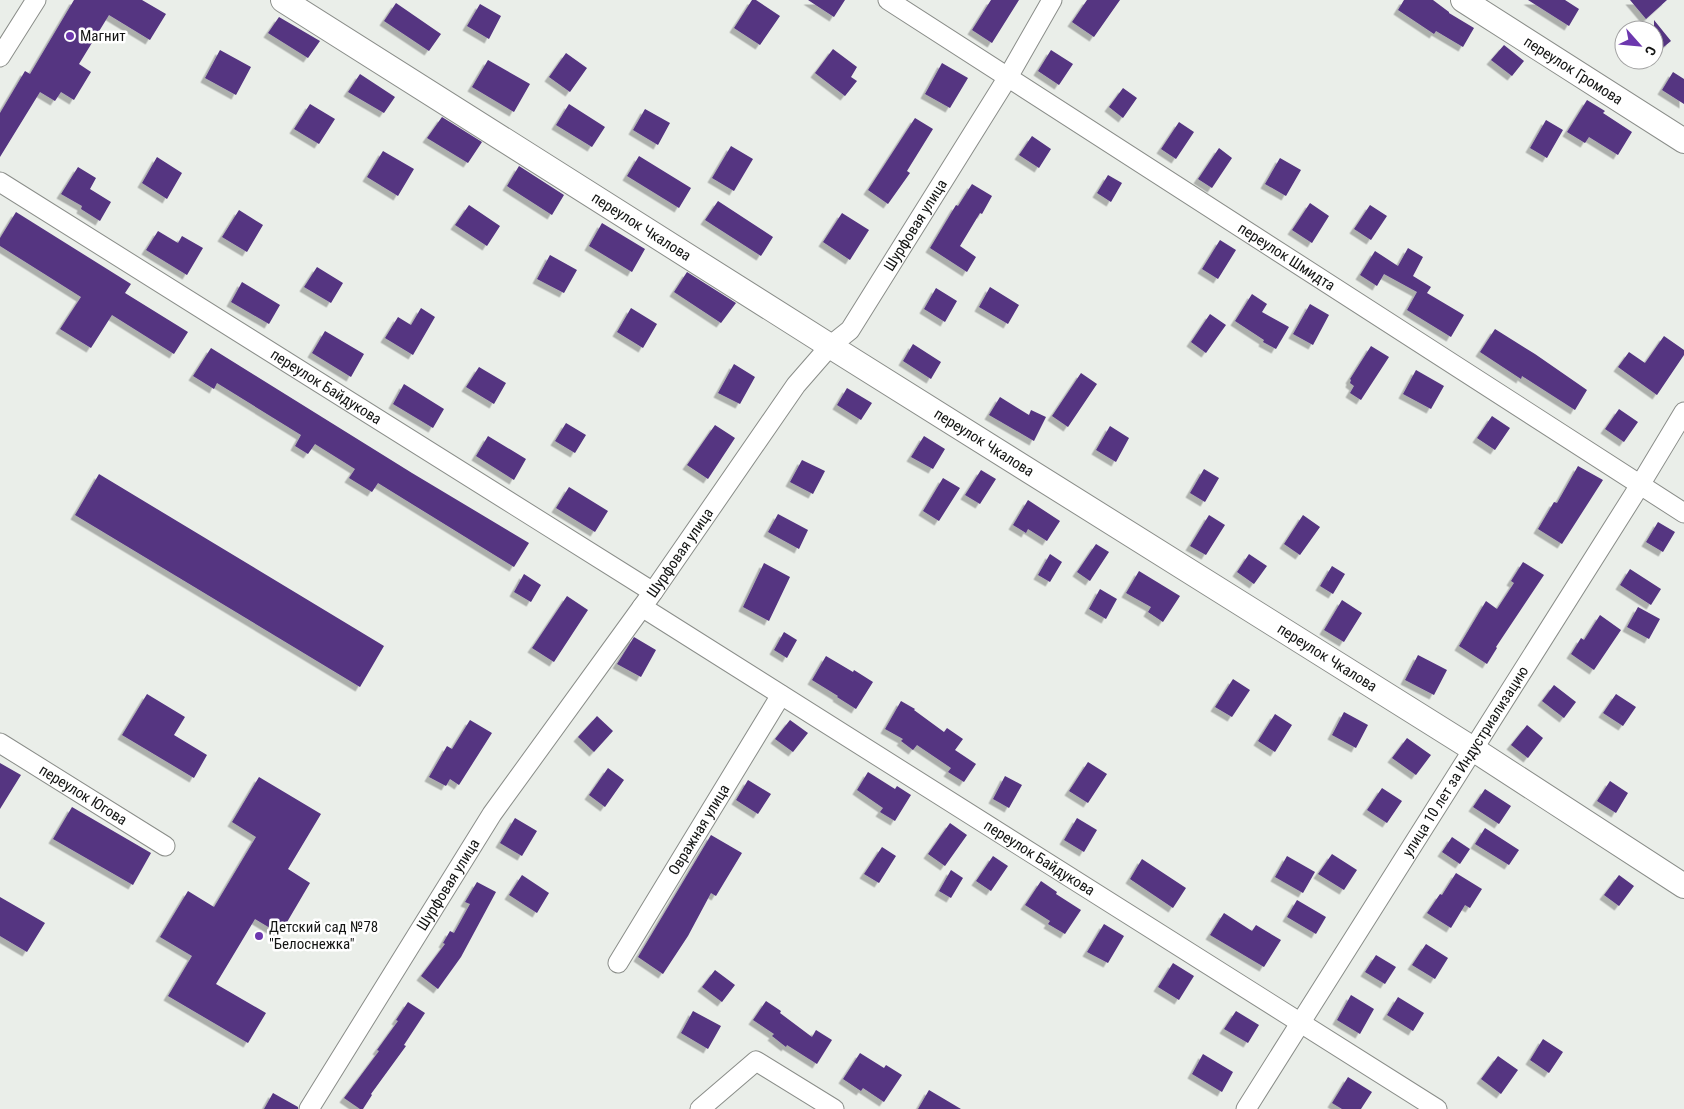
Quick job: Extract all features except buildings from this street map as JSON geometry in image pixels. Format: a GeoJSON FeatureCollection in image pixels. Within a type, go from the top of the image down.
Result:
{"type":"FeatureCollection","features":[{"type":"Feature","properties":{"kind":"street"},"geometry":{"type":"LineString","coordinates":[[0,57],[36,0]]}},
{"type":"Feature","properties":{"kind":"street","name":"переулок Чкалова"},"geometry":{"type":"LineString","coordinates":[[283,0],[1473,750],[1684,886]]}},
{"type":"Feature","properties":{"kind":"street","name":"переулок Шмидта"},"geometry":{"type":"LineString","coordinates":[[888,0],[1684,513]]}},
{"type":"Feature","properties":{"kind":"street","name":"Шурфовая улица"},"geometry":{"type":"LineString","coordinates":[[309,1109],[492,814],[647,600],[796,384],[830,346],[850,330],[1008,77],[1052,0]]}},
{"type":"Feature","properties":{"kind":"street","name":"переулок Громова"},"geometry":{"type":"LineString","coordinates":[[1463,0],[1684,141]]}},
{"type":"Feature","properties":{"kind":"street","name":"переулок Байдукова"},"geometry":{"type":"LineString","coordinates":[[0,182],[647,600],[781,695],[1438,1109]]}},
{"type":"Feature","properties":{"kind":"street","name":"улица 10 лет за Индустриализацию"},"geometry":{"type":"LineString","coordinates":[[1246,1109],[1640,485],[1684,412]]}},
{"type":"Feature","properties":{"kind":"street","name":"Овражная улица"},"geometry":{"type":"LineString","coordinates":[[618,963],[781,695]]}},
{"type":"Feature","properties":{"kind":"street","name":"переулок Югова"},"geometry":{"type":"LineString","coordinates":[[0,743],[165,846]]}},
{"type":"Feature","properties":{"kind":"street"},"geometry":{"type":"LineString","coordinates":[[700,1109],[756,1061],[834,1109]]}},
{"type":"Feature","properties":{"kind":"place","name":"Магнит"},"geometry":{"type":"Point","coordinates":[70,36]}},
{"type":"Feature","properties":{"kind":"place","name":"Детский сад №78 \"Белоснежка\""},"geometry":{"type":"Point","coordinates":[259,936]}}]}
